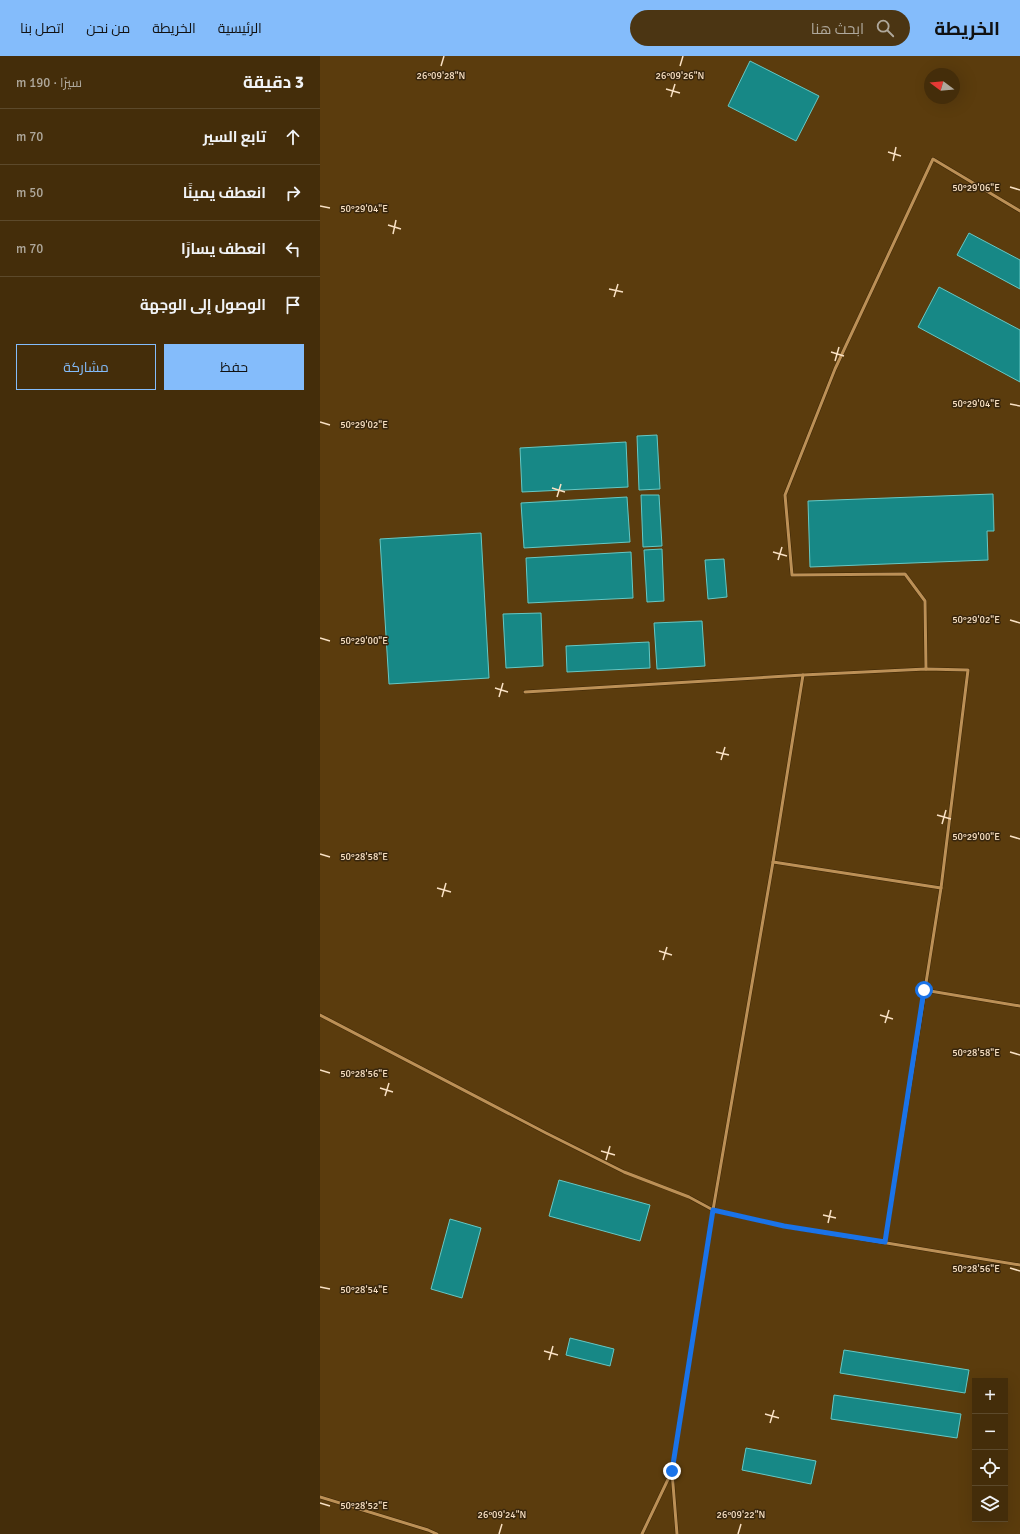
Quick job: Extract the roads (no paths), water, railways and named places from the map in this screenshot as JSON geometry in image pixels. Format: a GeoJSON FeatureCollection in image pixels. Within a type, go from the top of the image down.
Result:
{"type":"FeatureCollection","features":[{"type":"Feature","properties":{"kind":"lane"},"geometry":{"type":"LineString","coordinates":[[926,669],[925,601],[905,574],[792,574],[785,495],[835,369],[933,159],[1020,211]]}},
{"type":"Feature","properties":{"kind":"lane"},"geometry":{"type":"LineString","coordinates":[[525,692],[802,675],[926,669],[968,670],[940,888],[885,1242]]}},
{"type":"Feature","properties":{"kind":"lane"},"geometry":{"type":"LineString","coordinates":[[677,1534],[672,1471],[713,1210],[774,862],[802,675]]}},
{"type":"Feature","properties":{"kind":"lane"},"geometry":{"type":"LineString","coordinates":[[774,862],[940,888]]}},
{"type":"Feature","properties":{"kind":"lane"},"geometry":{"type":"LineString","coordinates":[[924,990],[1020,1006]]}},
{"type":"Feature","properties":{"kind":"lane"},"geometry":{"type":"LineString","coordinates":[[320,1015],[624,1172],[689,1197],[713,1210],[784,1226],[1020,1265]]}},
{"type":"Feature","properties":{"kind":"lane"},"geometry":{"type":"LineString","coordinates":[[642,1534],[672,1471]]}},
{"type":"Feature","properties":{"kind":"lane"},"geometry":{"type":"LineString","coordinates":[[320,1497],[437,1534]]}}]}
